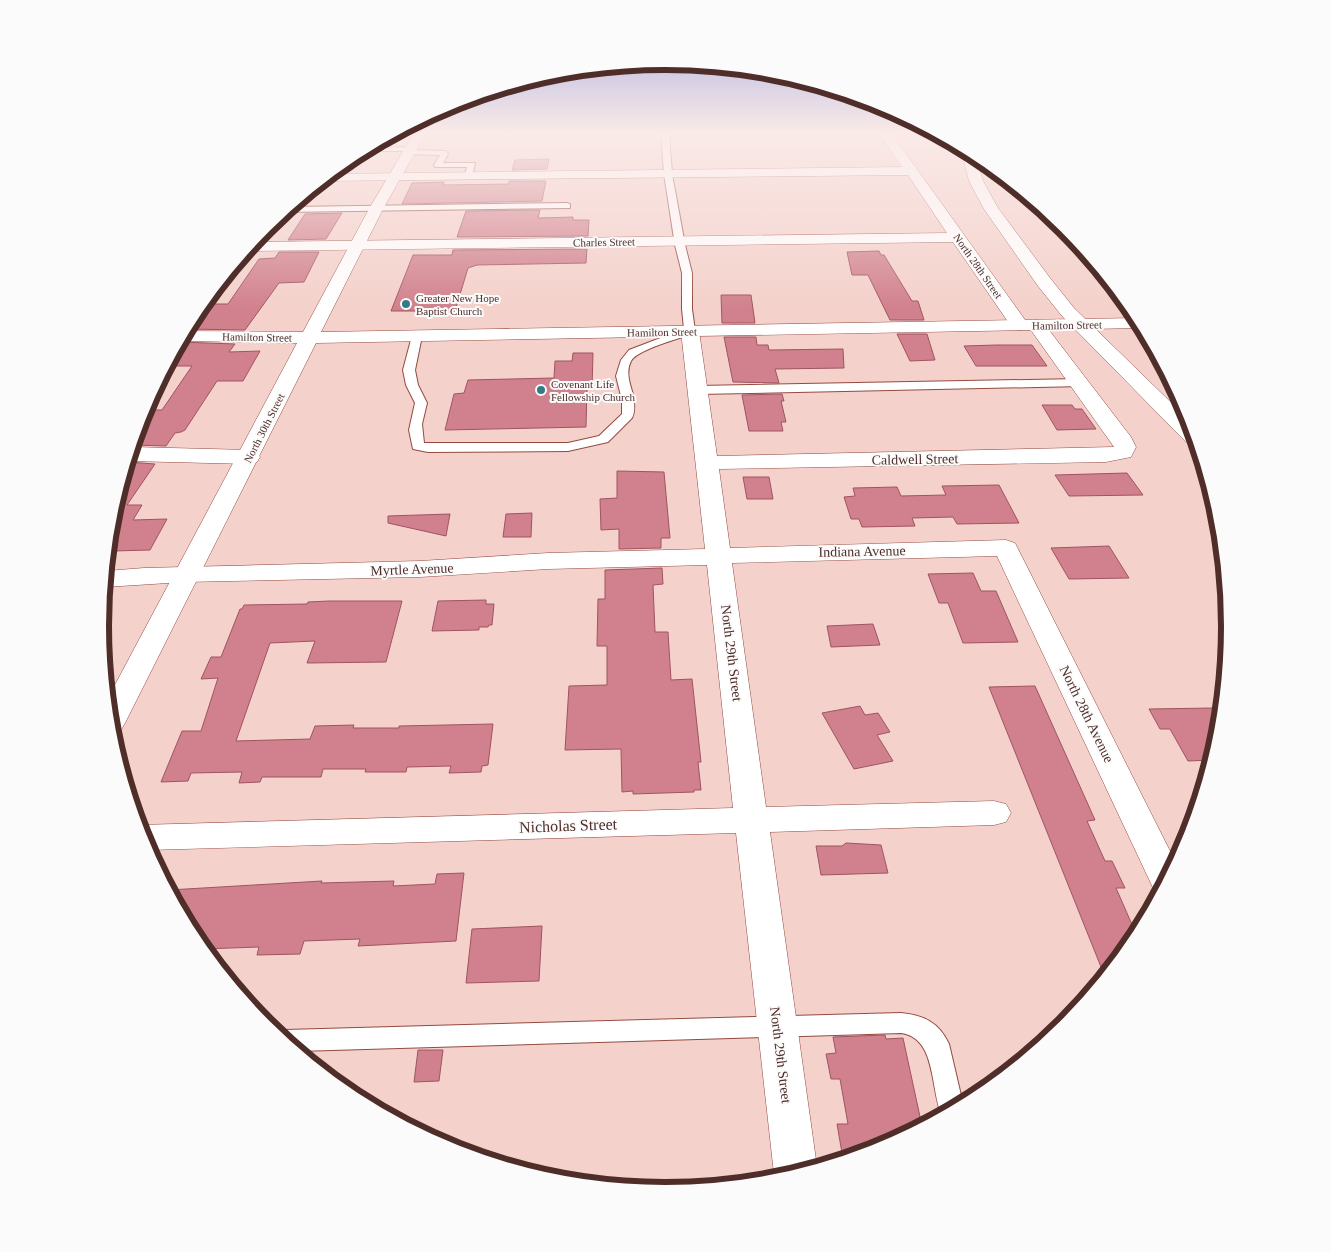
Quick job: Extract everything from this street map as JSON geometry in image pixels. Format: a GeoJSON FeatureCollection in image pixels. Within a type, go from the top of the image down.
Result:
{"type":"FeatureCollection","features":[{"type":"Feature","properties":{"kind":"main road","name":"North 30th Street"},"geometry":{"type":"LineString","coordinates":[[116,712],[385,191]]}},
{"type":"Feature","properties":{"kind":"main road","name":"North 28th Street"},"geometry":{"type":"LineString","coordinates":[[925,191],[957,237],[1028,325],[1079,383],[1123,442],[1125,447],[1123,452]]}},
{"type":"Feature","properties":{"kind":"main road"},"geometry":{"type":"LineString","coordinates":[[981,191],[990,209],[1064,307],[1185,427]]}},
{"type":"Feature","properties":{"kind":"main road","name":"Charles Street"},"geometry":{"type":"LineString","coordinates":[[259,247],[957,237]]}},
{"type":"Feature","properties":{"kind":"main road","name":"Hamilton Street"},"geometry":{"type":"LineString","coordinates":[[191,336],[310,338],[1132,323]]}},
{"type":"Feature","properties":{"kind":"main road","name":"North 29th Street"},"geometry":{"type":"LineString","coordinates":[[690,331],[795,1166]]}},
{"type":"Feature","properties":{"kind":"main road","name":"Caldwell Street"},"geometry":{"type":"LineString","coordinates":[[707,463],[1106,455],[1123,452]]}},
{"type":"Feature","properties":{"kind":"main road"},"geometry":{"type":"LineString","coordinates":[[137,454],[249,457]]}},
{"type":"Feature","properties":{"kind":"main road","name":"Indiana Avenue"},"geometry":{"type":"LineString","coordinates":[[719,557],[749,554],[1006,548]]}},
{"type":"Feature","properties":{"kind":"main road","name":"North 28th Avenue"},"geometry":{"type":"LineString","coordinates":[[1006,548],[1164,873]]}},
{"type":"Feature","properties":{"kind":"main road","name":"Myrtle Avenue"},"geometry":{"type":"LineString","coordinates":[[112,579],[188,574],[420,569],[546,561],[719,557]]}},
{"type":"Feature","properties":{"kind":"main road","name":"Nicholas Street"},"geometry":{"type":"LineString","coordinates":[[151,837],[994,813]]}},
{"type":"Feature","properties":{"kind":"lane","name":"North 29th Street"},"geometry":{"type":"LineString","coordinates":[[671,191],[688,273],[687,304],[690,331]]}},
{"type":"Feature","properties":{"kind":"lane"},"geometry":{"type":"LineString","coordinates":[[297,210],[567,206]]}},
{"type":"Feature","properties":{"kind":"lane"},"geometry":{"type":"LineString","coordinates":[[418,336],[408,364],[412,388],[421,403],[416,413],[416,439],[418,446],[428,448],[568,447],[603,440],[628,415],[628,400],[622,376],[625,362],[633,352],[690,331]]}},
{"type":"Feature","properties":{"kind":"lane"},"geometry":{"type":"LineString","coordinates":[[698,390],[1079,383]]}},
{"type":"Feature","properties":{"kind":"lane"},"geometry":{"type":"LineString","coordinates":[[295,1041],[901,1022],[918,1025],[937,1044],[951,1104]]}},
{"type":"Feature","properties":{"kind":"building"},"geometry":{"type":"Polygon","coordinates":[[[408,191],[544,191],[542,201],[402,204],[408,191]]]}},
{"type":"Feature","properties":{"kind":"building"},"geometry":{"type":"Polygon","coordinates":[[[540,210],[538,218],[573,217],[573,220],[589,220],[588,236],[457,237],[466,211],[540,210]]]}},
{"type":"Feature","properties":{"kind":"building"},"geometry":{"type":"Polygon","coordinates":[[[342,213],[326,239],[288,240],[305,214],[342,213]]]}},
{"type":"Feature","properties":{"kind":"building"},"geometry":{"type":"Polygon","coordinates":[[[587,249],[586,263],[477,265],[468,268],[455,311],[391,311],[413,255],[452,255],[453,250],[587,249]]]}},
{"type":"Feature","properties":{"kind":"building"},"geometry":{"type":"Polygon","coordinates":[[[879,251],[881,255],[884,255],[912,301],[918,301],[924,320],[890,320],[868,275],[852,275],[847,252],[879,251]]]}},
{"type":"Feature","properties":{"kind":"building"},"geometry":{"type":"Polygon","coordinates":[[[279,252],[319,252],[304,282],[279,283],[245,330],[196,329],[212,304],[228,304],[259,259],[275,258],[279,252]]]}},
{"type":"Feature","properties":{"kind":"building"},"geometry":{"type":"Polygon","coordinates":[[[721,295],[751,295],[755,323],[722,323],[721,295]]]}},
{"type":"Feature","properties":{"kind":"building"},"geometry":{"type":"Polygon","coordinates":[[[897,334],[927,334],[935,360],[910,361],[897,334]]]}},
{"type":"Feature","properties":{"kind":"building"},"geometry":{"type":"Polygon","coordinates":[[[724,337],[756,337],[757,345],[768,345],[769,350],[843,349],[844,368],[775,369],[779,383],[733,382],[724,337]]]}},
{"type":"Feature","properties":{"kind":"building"},"geometry":{"type":"Polygon","coordinates":[[[188,342],[235,344],[229,352],[260,351],[243,381],[217,381],[185,430],[175,433],[166,446],[140,445],[153,410],[162,410],[192,366],[174,366],[188,342]]]}},
{"type":"Feature","properties":{"kind":"building"},"geometry":{"type":"Polygon","coordinates":[[[1032,345],[1047,366],[976,366],[964,346],[1032,345]]]}},
{"type":"Feature","properties":{"kind":"building"},"geometry":{"type":"Polygon","coordinates":[[[573,353],[593,353],[592,389],[587,389],[586,427],[445,430],[454,394],[464,393],[468,380],[554,378],[555,361],[572,361],[573,353]]]}},
{"type":"Feature","properties":{"kind":"building"},"geometry":{"type":"Polygon","coordinates":[[[782,394],[784,401],[781,401],[786,422],[781,422],[783,431],[749,431],[742,395],[782,394]]]}},
{"type":"Feature","properties":{"kind":"building"},"geometry":{"type":"Polygon","coordinates":[[[1042,405],[1072,405],[1075,409],[1082,409],[1096,429],[1057,430],[1042,405]]]}},
{"type":"Feature","properties":{"kind":"building"},"geometry":{"type":"Polygon","coordinates":[[[134,462],[155,464],[127,505],[142,505],[133,520],[167,519],[150,550],[114,551],[128,482],[134,462]]]}},
{"type":"Feature","properties":{"kind":"building"},"geometry":{"type":"Polygon","coordinates":[[[617,471],[664,472],[670,538],[661,538],[661,548],[619,549],[619,529],[601,530],[600,499],[617,498],[617,471]]]}},
{"type":"Feature","properties":{"kind":"building"},"geometry":{"type":"Polygon","coordinates":[[[1127,473],[1143,495],[1069,496],[1055,475],[1127,473]]]}},
{"type":"Feature","properties":{"kind":"building"},"geometry":{"type":"Polygon","coordinates":[[[743,477],[769,477],[773,499],[747,499],[743,477]]]}},
{"type":"Feature","properties":{"kind":"building"},"geometry":{"type":"Polygon","coordinates":[[[999,485],[1019,523],[957,524],[953,517],[912,518],[915,526],[862,527],[859,519],[851,519],[844,497],[855,496],[853,488],[897,487],[901,496],[946,495],[942,486],[999,485]]]}},
{"type":"Feature","properties":{"kind":"building"},"geometry":{"type":"Polygon","coordinates":[[[532,513],[531,537],[503,537],[506,514],[532,513]]]}},
{"type":"Feature","properties":{"kind":"building"},"geometry":{"type":"Polygon","coordinates":[[[450,514],[446,536],[388,523],[388,516],[450,514]]]}},
{"type":"Feature","properties":{"kind":"building"},"geometry":{"type":"Polygon","coordinates":[[[1109,546],[1129,578],[1069,579],[1051,548],[1109,546]]]}},
{"type":"Feature","properties":{"kind":"building"},"geometry":{"type":"Polygon","coordinates":[[[662,568],[663,584],[653,585],[655,632],[668,632],[671,680],[692,679],[701,762],[698,762],[701,790],[694,790],[694,792],[633,794],[633,791],[622,792],[621,749],[565,750],[569,686],[607,685],[607,646],[597,646],[598,599],[605,599],[605,570],[662,568]]]}},
{"type":"Feature","properties":{"kind":"building"},"geometry":{"type":"Polygon","coordinates":[[[973,573],[981,591],[996,591],[1018,642],[963,643],[948,603],[939,603],[928,574],[973,573]]]}},
{"type":"Feature","properties":{"kind":"building"},"geometry":{"type":"Polygon","coordinates":[[[486,600],[486,604],[494,604],[492,625],[479,627],[479,630],[432,631],[438,601],[486,600]]]}},
{"type":"Feature","properties":{"kind":"building"},"geometry":{"type":"Polygon","coordinates":[[[402,601],[386,662],[307,663],[315,641],[270,643],[236,741],[310,739],[315,726],[354,725],[353,728],[399,728],[399,726],[493,724],[488,765],[482,766],[481,772],[449,773],[451,766],[407,767],[406,772],[365,772],[366,769],[323,769],[321,777],[262,777],[260,782],[239,783],[242,772],[191,773],[188,781],[161,782],[182,731],[201,731],[218,678],[201,679],[211,657],[221,657],[240,609],[244,605],[307,604],[308,602],[402,601]]]}},
{"type":"Feature","properties":{"kind":"building"},"geometry":{"type":"Polygon","coordinates":[[[873,624],[880,645],[831,647],[827,626],[873,624]]]}},
{"type":"Feature","properties":{"kind":"building"},"geometry":{"type":"Polygon","coordinates":[[[1035,686],[1095,820],[1087,821],[1105,861],[1112,861],[1125,888],[1116,888],[1133,927],[1102,970],[989,687],[1035,686]]]}},
{"type":"Feature","properties":{"kind":"building"},"geometry":{"type":"Polygon","coordinates":[[[860,706],[865,715],[878,713],[890,732],[877,735],[893,761],[854,769],[822,713],[860,706]]]}},
{"type":"Feature","properties":{"kind":"building"},"geometry":{"type":"Polygon","coordinates":[[[1213,708],[1215,711],[1205,760],[1188,761],[1170,729],[1160,729],[1149,709],[1213,708]]]}},
{"type":"Feature","properties":{"kind":"building"},"geometry":{"type":"Polygon","coordinates":[[[846,843],[881,845],[888,873],[821,875],[816,846],[842,846],[846,843]]]}},
{"type":"Feature","properties":{"kind":"building"},"geometry":{"type":"Polygon","coordinates":[[[464,873],[456,941],[358,946],[360,939],[304,941],[300,954],[257,955],[259,947],[213,949],[176,890],[322,881],[321,883],[394,881],[393,886],[435,884],[437,874],[464,873]]]}},
{"type":"Feature","properties":{"kind":"building"},"geometry":{"type":"Polygon","coordinates":[[[542,926],[539,981],[466,983],[472,929],[542,926]]]}},
{"type":"Feature","properties":{"kind":"building"},"geometry":{"type":"Polygon","coordinates":[[[885,1035],[886,1039],[903,1038],[921,1120],[878,1140],[842,1153],[837,1124],[848,1124],[840,1079],[831,1079],[826,1054],[836,1053],[833,1037],[885,1035]]]}},
{"type":"Feature","properties":{"kind":"building"},"geometry":{"type":"Polygon","coordinates":[[[418,1050],[443,1050],[439,1081],[414,1082],[418,1050]]]}},
{"type":"Feature","properties":{"kind":"place","name":"Greater New Hope Baptist Church"},"geometry":{"type":"Point","coordinates":[406,304]}},
{"type":"Feature","properties":{"kind":"place","name":"Covenant Life Fellowship Church"},"geometry":{"type":"Point","coordinates":[541,390]}}]}
